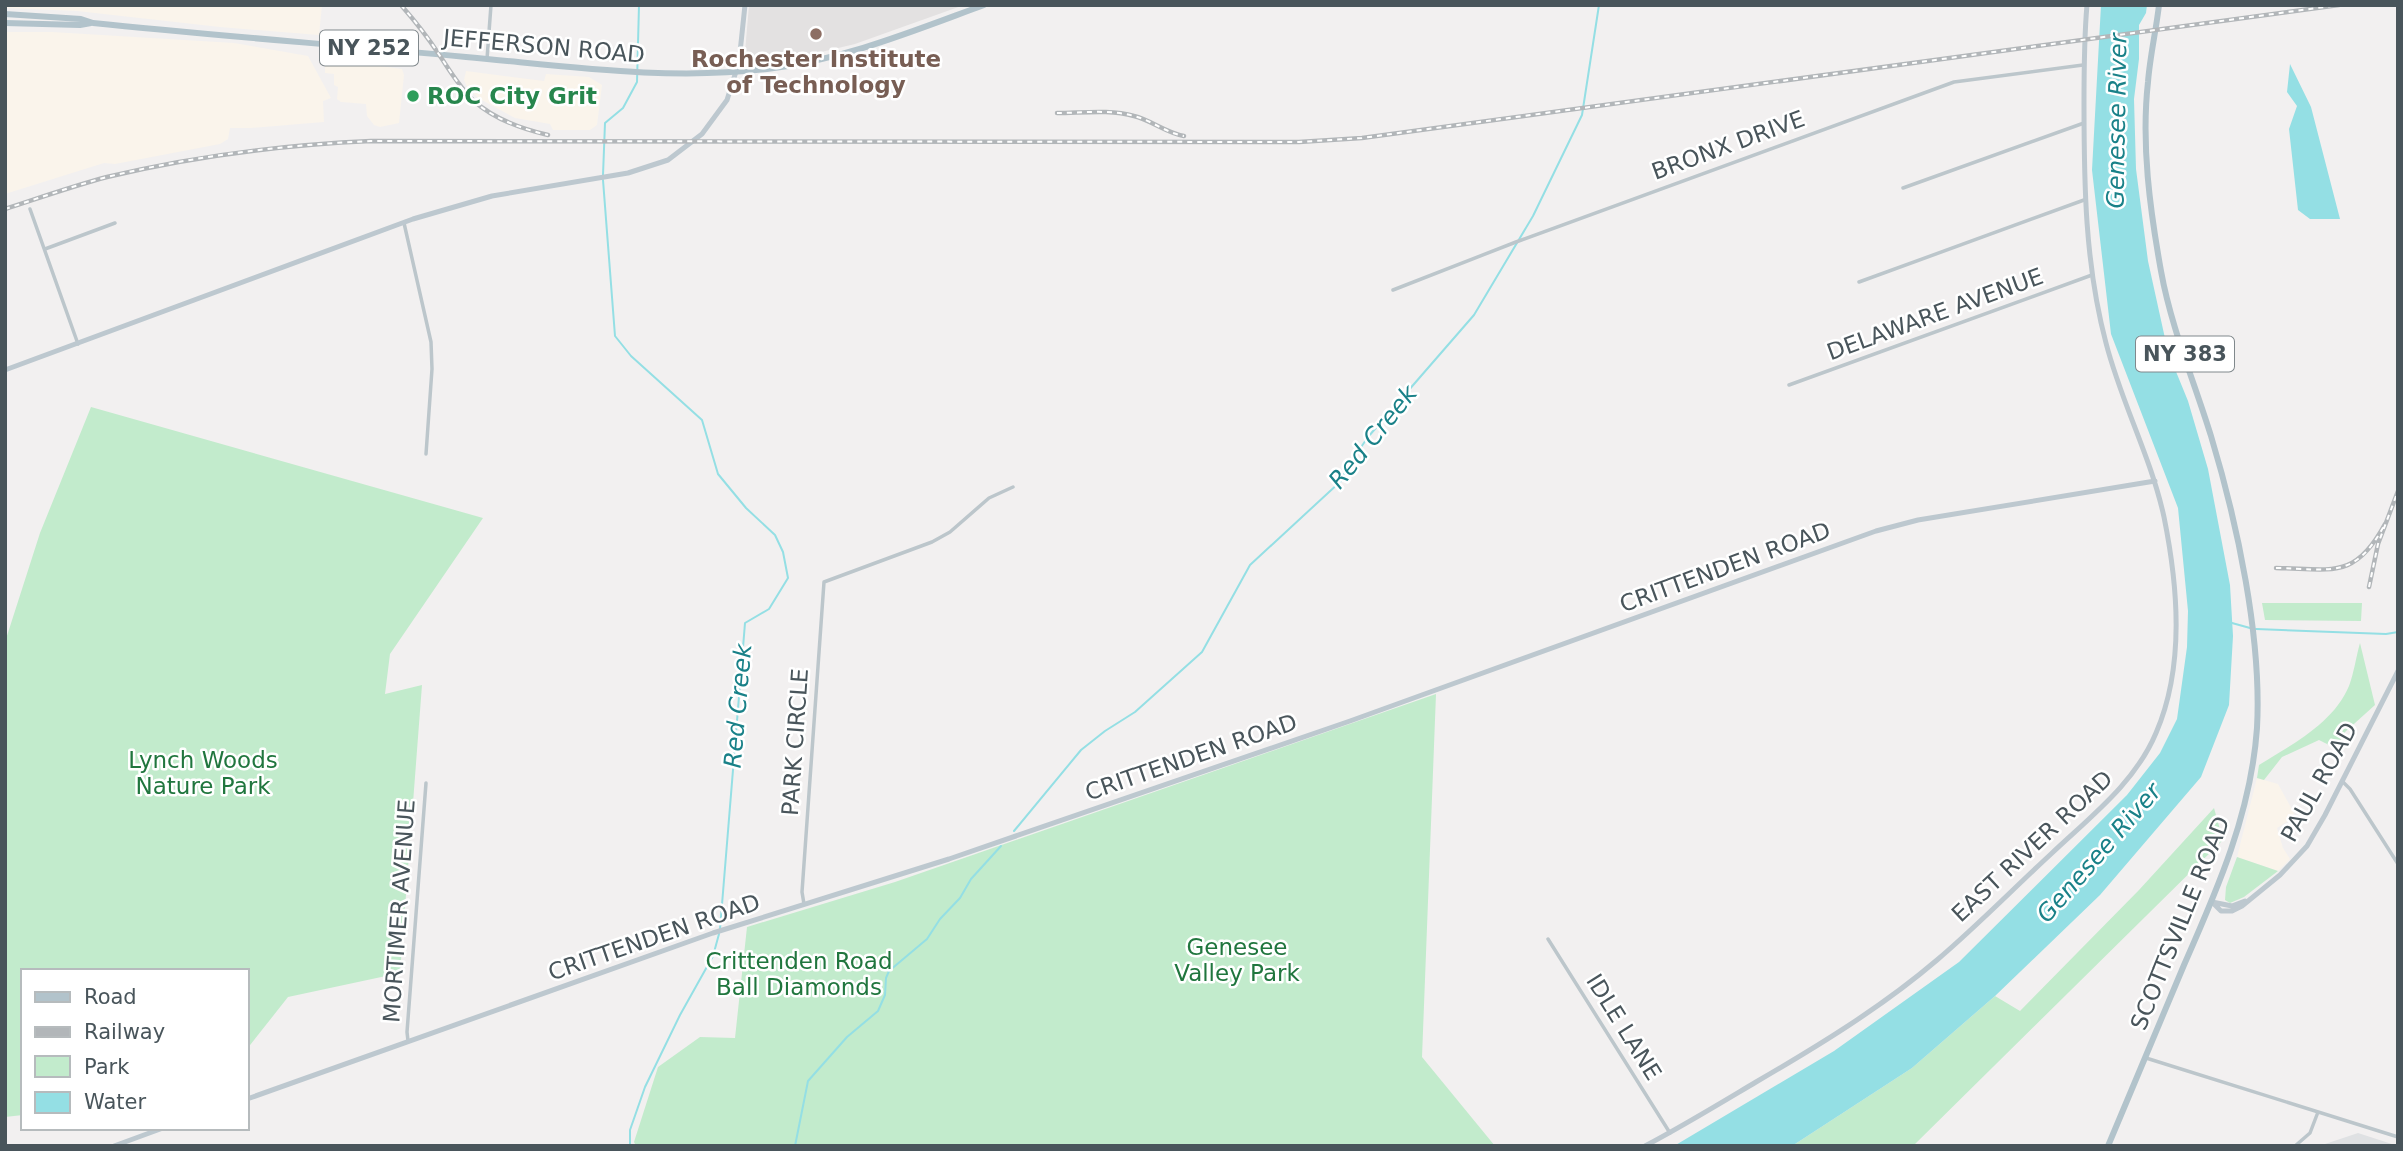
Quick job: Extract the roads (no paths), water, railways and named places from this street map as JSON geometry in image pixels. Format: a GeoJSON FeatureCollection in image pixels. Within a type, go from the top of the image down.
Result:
{"type":"FeatureCollection","features":[{"type":"Feature","properties":{"kind":"main road","name":"JEFFERSON ROAD"},"geometry":{"type":"LineString","coordinates":[[6,14],[644,73],[691,75],[795,65],[853,52],[984,5]]}},
{"type":"Feature","properties":{"kind":"main road","name":"SCOTTSVILLE ROAD"},"geometry":{"type":"LineString","coordinates":[[2108,1146],[2236,838],[2251,775],[2257,710],[2252,638],[2243,569],[2224,482],[2171,311],[2162,273],[2150,188],[2146,137],[2148,82],[2159,5]]}},
{"type":"Feature","properties":{"kind":"main road","name":"JEFFERSON ROAD"},"geometry":{"type":"LineString","coordinates":[[5,23],[93,23]]}},
{"type":"Feature","properties":{"kind":"street"},"geometry":{"type":"LineString","coordinates":[[487,59],[491,5]]}},
{"type":"Feature","properties":{"kind":"street"},"geometry":{"type":"LineString","coordinates":[[5,370],[404,223],[492,196],[617,175],[660,163],[695,141],[723,107],[737,72],[744,5]]}},
{"type":"Feature","properties":{"kind":"street","name":"EAST RIVER ROAD"},"geometry":{"type":"LineString","coordinates":[[1645,1146],[1808,1052],[1853,1023],[1937,961],[2122,788],[2148,750],[2167,705],[2176,625],[2164,518],[2155,481],[2118,384],[2105,341],[2087,234],[2084,200],[2083,65],[2087,5]]}},
{"type":"Feature","properties":{"kind":"street","name":"BRONX DRIVE"},"geometry":{"type":"LineString","coordinates":[[1393,290],[1516,242],[1954,82],[2083,65]]}},
{"type":"Feature","properties":{"kind":"street"},"geometry":{"type":"LineString","coordinates":[[1903,188],[2084,122]]}},
{"type":"Feature","properties":{"kind":"street"},"geometry":{"type":"LineString","coordinates":[[1859,282],[2084,200]]}},
{"type":"Feature","properties":{"kind":"street"},"geometry":{"type":"LineString","coordinates":[[30,209],[78,344]]}},
{"type":"Feature","properties":{"kind":"street"},"geometry":{"type":"LineString","coordinates":[[45,249],[115,223]]}},
{"type":"Feature","properties":{"kind":"street"},"geometry":{"type":"LineString","coordinates":[[404,223],[432,349],[426,454]]}},
{"type":"Feature","properties":{"kind":"street","name":"DELAWARE AVENUE"},"geometry":{"type":"LineString","coordinates":[[1789,385],[2094,275]]}},
{"type":"Feature","properties":{"kind":"street","name":"CRITTENDEN ROAD"},"geometry":{"type":"LineString","coordinates":[[248,1099],[713,933],[949,859],[1342,723],[1885,528],[2155,481]]}},
{"type":"Feature","properties":{"kind":"street","name":"PARK CIRCLE"},"geometry":{"type":"LineString","coordinates":[[804,904],[804,867],[824,582],[932,542],[950,532],[989,498],[1013,487]]}},
{"type":"Feature","properties":{"kind":"street","name":"PAUL ROAD"},"geometry":{"type":"LineString","coordinates":[[2211,902],[2221,911],[2232,911],[2278,876],[2302,852],[2322,822],[2398,671]]}},
{"type":"Feature","properties":{"kind":"street"},"geometry":{"type":"LineString","coordinates":[[2342,782],[2350,789],[2398,864]]}},
{"type":"Feature","properties":{"kind":"street","name":"MORTIMER AVENUE"},"geometry":{"type":"LineString","coordinates":[[408,1041],[426,783]]}},
{"type":"Feature","properties":{"kind":"street","name":"IDLE LANE"},"geometry":{"type":"LineString","coordinates":[[1548,939],[1670,1133]]}},
{"type":"Feature","properties":{"kind":"street"},"geometry":{"type":"LineString","coordinates":[[2145,1057],[2398,1137]]}},
{"type":"Feature","properties":{"kind":"street"},"geometry":{"type":"LineString","coordinates":[[2295,1146],[2310,1133],[2318,1112]]}},
{"type":"Feature","properties":{"kind":"street"},"geometry":{"type":"LineString","coordinates":[[114,1146],[158,1130]]}},
{"type":"Feature","properties":{"kind":"water","name":"Genesee River"},"geometry":{"type":"Polygon","coordinates":[[[2101,5],[2147,5],[2139,25],[2139,59],[2134,99],[2136,169],[2148,261],[2168,352],[2188,401],[2208,469],[2230,585],[2233,636],[2229,705],[2201,777],[2100,895],[1995,996],[1912,1068],[1792,1146],[1674,1146],[1834,1051],[1959,962],[2127,795],[2160,753],[2177,719],[2187,647],[2188,611],[2178,508],[2111,334],[2092,170],[2101,5]]]}},
{"type":"Feature","properties":{"kind":"water"},"geometry":{"type":"Polygon","coordinates":[[[2290,64],[2311,107],[2340,219],[2310,219],[2298,210],[2289,129],[2297,106],[2287,92],[2290,64]]]}},
{"type":"Feature","properties":{"kind":"waterway","name":"Red Creek"},"geometry":{"type":"LineString","coordinates":[[603,175],[605,123],[623,108],[637,82],[639,5]]}},
{"type":"Feature","properties":{"kind":"waterway","name":"Red Creek"},"geometry":{"type":"LineString","coordinates":[[1014,831],[1081,750],[1135,712],[1202,652],[1250,565],[1341,481],[1368,437],[1474,315],[1533,216],[1582,115],[1599,5]]}},
{"type":"Feature","properties":{"kind":"waterway","name":"Red Creek"},"geometry":{"type":"LineString","coordinates":[[603,180],[615,336],[631,356],[702,420],[718,474],[746,508],[775,535],[783,552],[788,578],[769,609],[745,623],[720,929]]}},
{"type":"Feature","properties":{"kind":"waterway"},"geometry":{"type":"LineString","coordinates":[[2232,623],[2250,628]]}},
{"type":"Feature","properties":{"kind":"waterway"},"geometry":{"type":"LineString","coordinates":[[2256,629],[2386,634],[2398,632]]}},
{"type":"Feature","properties":{"kind":"waterway","name":"Red Creek"},"geometry":{"type":"LineString","coordinates":[[795,1146],[808,1081],[847,1037],[878,1011],[885,995],[889,971],[927,939],[940,919],[960,898],[971,879],[1001,846]]}},
{"type":"Feature","properties":{"kind":"waterway","name":"Red Creek"},"geometry":{"type":"LineString","coordinates":[[630,1146],[630,1130],[645,1087],[680,1015],[713,956],[719,934]]}},
{"type":"Feature","properties":{"kind":"railway"},"geometry":{"type":"LineString","coordinates":[[401,5],[474,101],[509,122],[548,135]]}},
{"type":"Feature","properties":{"kind":"railway"},"geometry":{"type":"LineString","coordinates":[[5,209],[107,177],[172,163],[304,145],[371,141],[1299,142],[1362,138],[2339,5]]}},
{"type":"Feature","properties":{"kind":"railway"},"geometry":{"type":"LineString","coordinates":[[1057,113],[1125,114],[1184,136]]}},
{"type":"Feature","properties":{"kind":"railway"},"geometry":{"type":"LineString","coordinates":[[2369,587],[2378,544],[2398,491]]}},
{"type":"Feature","properties":{"kind":"railway"},"geometry":{"type":"LineString","coordinates":[[2276,568],[2327,569],[2352,563],[2363,555],[2385,524]]}},
{"type":"Feature","properties":{"kind":"place","name":"Rochester Institute of Technology"},"geometry":{"type":"Point","coordinates":[816,34]}},
{"type":"Feature","properties":{"kind":"place","name":"ROC City Grit"},"geometry":{"type":"Point","coordinates":[413,96]}},
{"type":"Feature","properties":{"kind":"park label","name":"Lynch Woods Nature Park"},"geometry":{"type":"Point","coordinates":[203,773]}},
{"type":"Feature","properties":{"kind":"park label","name":"Genesee Valley Park"},"geometry":{"type":"Point","coordinates":[1237,960]}},
{"type":"Feature","properties":{"kind":"park label","name":"Crittenden Road Ball Diamonds"},"geometry":{"type":"Point","coordinates":[799,974]}}]}
